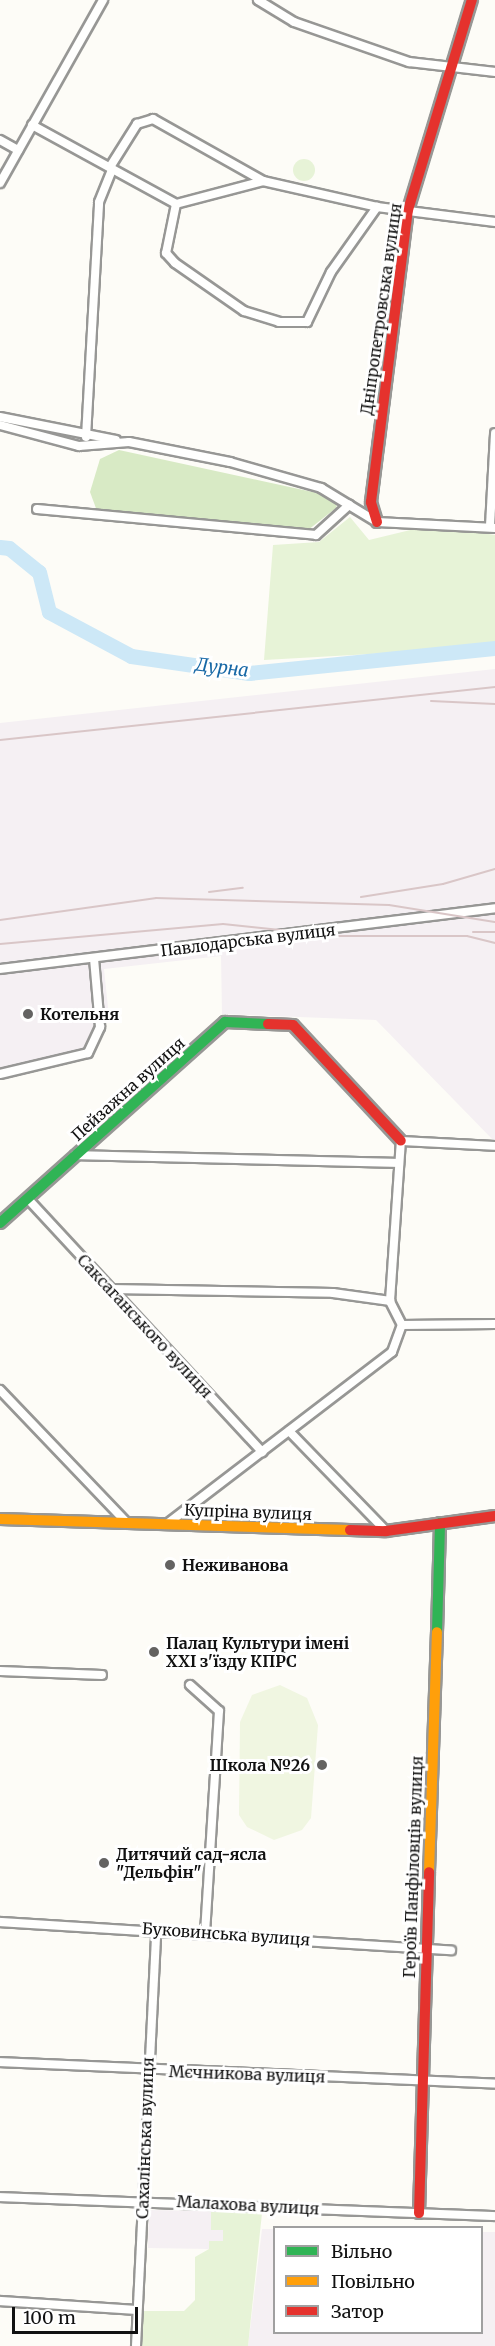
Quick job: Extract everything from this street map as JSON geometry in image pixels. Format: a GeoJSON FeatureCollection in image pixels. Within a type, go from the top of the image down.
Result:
{"type":"FeatureCollection","features":[{"type":"Feature","properties":{"kind":"street"},"geometry":{"type":"LineString","coordinates":[[0,183],[103,0]]}},
{"type":"Feature","properties":{"kind":"street"},"geometry":{"type":"LineString","coordinates":[[258,0],[294,22],[398,58],[495,72]]}},
{"type":"Feature","properties":{"kind":"street","name":"Дніпропетровська вулиця"},"geometry":{"type":"LineString","coordinates":[[377,522],[371,502],[408,210],[448,66],[463,37],[472,0]]}},
{"type":"Feature","properties":{"kind":"street"},"geometry":{"type":"LineString","coordinates":[[86,437],[99,202],[111,168],[137,124],[153,119],[263,181],[377,207],[495,222]]}},
{"type":"Feature","properties":{"kind":"street"},"geometry":{"type":"LineString","coordinates":[[32,125],[176,204],[263,181]]}},
{"type":"Feature","properties":{"kind":"street"},"geometry":{"type":"LineString","coordinates":[[0,140],[18,150]]}},
{"type":"Feature","properties":{"kind":"street","name":"Дніпропетровська вулиця"},"geometry":{"type":"LineString","coordinates":[[176,204],[166,253],[244,311],[308,322],[332,272],[377,207]]}},
{"type":"Feature","properties":{"kind":"street"},"geometry":{"type":"LineString","coordinates":[[0,417],[86,437],[129,442],[275,475],[321,488],[377,522],[492,527],[495,433]]}},
{"type":"Feature","properties":{"kind":"street"},"geometry":{"type":"LineString","coordinates":[[0,425],[79,446],[129,442]]}},
{"type":"Feature","properties":{"kind":"street"},"geometry":{"type":"LineString","coordinates":[[37,509],[316,536],[349,505]]}},
{"type":"Feature","properties":{"kind":"street","name":"Павлодарська вулиця"},"geometry":{"type":"LineString","coordinates":[[0,969],[495,908]]}},
{"type":"Feature","properties":{"kind":"street"},"geometry":{"type":"LineString","coordinates":[[0,1074],[88,1053],[100,1027],[94,959]]}},
{"type":"Feature","properties":{"kind":"street","name":"Пейзажна вулиця"},"geometry":{"type":"LineString","coordinates":[[0,1224],[225,1022],[293,1025],[401,1141]]}},
{"type":"Feature","properties":{"kind":"street"},"geometry":{"type":"LineString","coordinates":[[167,1524],[392,1352],[402,1325],[390,1301],[397,1163],[401,1141],[495,1146]]}},
{"type":"Feature","properties":{"kind":"street"},"geometry":{"type":"LineString","coordinates":[[75,1155],[397,1163]]}},
{"type":"Feature","properties":{"kind":"street","name":"Саксаганського вулиця"},"geometry":{"type":"LineString","coordinates":[[28,1199],[262,1452]]}},
{"type":"Feature","properties":{"kind":"street"},"geometry":{"type":"LineString","coordinates":[[111,1289],[333,1293],[390,1301]]}},
{"type":"Feature","properties":{"kind":"street"},"geometry":{"type":"LineString","coordinates":[[402,1325],[495,1324]]}},
{"type":"Feature","properties":{"kind":"street"},"geometry":{"type":"LineString","coordinates":[[0,1390],[127,1523]]}},
{"type":"Feature","properties":{"kind":"street"},"geometry":{"type":"LineString","coordinates":[[289,1431],[386,1531]]}},
{"type":"Feature","properties":{"kind":"street","name":"Купріна вулиця"},"geometry":{"type":"LineString","coordinates":[[0,1519],[386,1531],[495,1516]]}},
{"type":"Feature","properties":{"kind":"street","name":"Героїв Панфіловців вулиця"},"geometry":{"type":"LineString","coordinates":[[419,2213],[424,2080],[424,1948],[440,1523]]}},
{"type":"Feature","properties":{"kind":"street"},"geometry":{"type":"LineString","coordinates":[[0,1671],[102,1675]]}},
{"type":"Feature","properties":{"kind":"street"},"geometry":{"type":"LineString","coordinates":[[190,1685],[219,1711],[205,1932]]}},
{"type":"Feature","properties":{"kind":"street","name":"Буковинська вулиця"},"geometry":{"type":"LineString","coordinates":[[0,1922],[205,1932],[451,1950]]}},
{"type":"Feature","properties":{"kind":"street","name":"Сахалінська вулиця"},"geometry":{"type":"LineString","coordinates":[[136,2346],[147,2070],[156,1930]]}},
{"type":"Feature","properties":{"kind":"street","name":"Мєчникова вулиця"},"geometry":{"type":"LineString","coordinates":[[0,2062],[495,2084]]}},
{"type":"Feature","properties":{"kind":"street","name":"Малахова вулиця"},"geometry":{"type":"LineString","coordinates":[[0,2197],[142,2200],[495,2216]]}},
{"type":"Feature","properties":{"kind":"street"},"geometry":{"type":"LineString","coordinates":[[0,2301],[137,2310]]}},
{"type":"Feature","properties":{"kind":"shaded area"},"geometry":{"type":"Polygon","coordinates":[[[495,669],[495,1142],[376,1020],[222,1014],[221,956],[104,969],[109,1017],[91,1054],[0,1076],[0,723],[495,669]]]}},
{"type":"Feature","properties":{"kind":"shaded area"},"geometry":{"type":"Polygon","coordinates":[[[149,2210],[211,2211],[211,2229],[223,2230],[223,2241],[209,2249],[148,2248],[149,2210]]]}},
{"type":"Feature","properties":{"kind":"shaded area"},"geometry":{"type":"Polygon","coordinates":[[[262,2229],[273,2229],[273,2334],[483,2334],[483,2232],[495,2232],[495,2346],[248,2346],[262,2229]]]}},
{"type":"Feature","properties":{"kind":"green space"},"geometry":{"type":"Polygon","coordinates":[[[304,159],[312,162],[315,170],[312,178],[304,181],[296,178],[293,170],[296,162],[304,159]]]}},
{"type":"Feature","properties":{"kind":"green space"},"geometry":{"type":"Polygon","coordinates":[[[119,450],[331,496],[338,501],[336,508],[308,530],[97,511],[90,492],[100,459],[119,450]]]}},
{"type":"Feature","properties":{"kind":"green space"},"geometry":{"type":"Polygon","coordinates":[[[350,517],[369,540],[431,525],[495,535],[495,647],[264,660],[273,545],[319,542],[350,517]]]}},
{"type":"Feature","properties":{"kind":"green space"},"geometry":{"type":"Polygon","coordinates":[[[280,1685],[307,1698],[318,1725],[311,1818],[302,1830],[274,1840],[247,1827],[239,1815],[240,1722],[252,1695],[280,1685]]]}},
{"type":"Feature","properties":{"kind":"green space"},"geometry":{"type":"Polygon","coordinates":[[[211,2211],[262,2213],[248,2346],[142,2346],[143,2311],[184,2311],[195,2300],[195,2257],[209,2249],[209,2241],[223,2241],[223,2230],[211,2230],[211,2211]]]}},
{"type":"Feature","properties":{"kind":"waterway","name":"Дурна"},"geometry":{"type":"LineString","coordinates":[[0,547],[9,548],[39,572],[49,612],[131,656],[249,673],[495,648]]}},
{"type":"Feature","properties":{"kind":"railway"},"geometry":{"type":"LineString","coordinates":[[0,740],[495,687]]}},
{"type":"Feature","properties":{"kind":"railway"},"geometry":{"type":"LineString","coordinates":[[431,701],[495,704]]}},
{"type":"Feature","properties":{"kind":"railway"},"geometry":{"type":"LineString","coordinates":[[361,897],[443,884],[495,869]]}},
{"type":"Feature","properties":{"kind":"railway"},"geometry":{"type":"LineString","coordinates":[[209,892],[243,888]]}},
{"type":"Feature","properties":{"kind":"railway"},"geometry":{"type":"LineString","coordinates":[[0,920],[156,898],[389,905],[495,922]]}},
{"type":"Feature","properties":{"kind":"railway"},"geometry":{"type":"LineString","coordinates":[[0,944],[223,924],[337,936],[467,936],[495,943]]}},
{"type":"Feature","properties":{"kind":"railway"},"geometry":{"type":"LineString","coordinates":[[473,932],[495,932]]}},
{"type":"Feature","properties":{"kind":"traffic: fast"},"geometry":{"type":"LineString","coordinates":[[0,1223],[225,1022],[268,1024]]}},
{"type":"Feature","properties":{"kind":"traffic: fast"},"geometry":{"type":"LineString","coordinates":[[437,1632],[440,1523]]}},
{"type":"Feature","properties":{"kind":"traffic: slow"},"geometry":{"type":"LineString","coordinates":[[0,1519],[350,1530]]}},
{"type":"Feature","properties":{"kind":"traffic: slow"},"geometry":{"type":"LineString","coordinates":[[429,1872],[437,1632]]}},
{"type":"Feature","properties":{"kind":"traffic: jam"},"geometry":{"type":"LineString","coordinates":[[377,522],[371,502],[408,210],[472,0]]}},
{"type":"Feature","properties":{"kind":"traffic: jam"},"geometry":{"type":"LineString","coordinates":[[268,1024],[293,1025],[401,1141]]}},
{"type":"Feature","properties":{"kind":"traffic: jam"},"geometry":{"type":"LineString","coordinates":[[350,1530],[386,1531],[495,1516]]}},
{"type":"Feature","properties":{"kind":"traffic: jam"},"geometry":{"type":"LineString","coordinates":[[419,2213],[429,1872]]}},
{"type":"Feature","properties":{"kind":"place","name":"Котельня"},"geometry":{"type":"Point","coordinates":[28,1014]}},
{"type":"Feature","properties":{"kind":"place","name":"Неживанова"},"geometry":{"type":"Point","coordinates":[170,1565]}},
{"type":"Feature","properties":{"kind":"place","name":"Палац Культури імені XXI з'їзду КПРС"},"geometry":{"type":"Point","coordinates":[154,1652]}},
{"type":"Feature","properties":{"kind":"place","name":"Школа №26"},"geometry":{"type":"Point","coordinates":[322,1765]}},
{"type":"Feature","properties":{"kind":"place","name":"Дитячий сад-ясла \"Дельфін\""},"geometry":{"type":"Point","coordinates":[104,1863]}}]}
